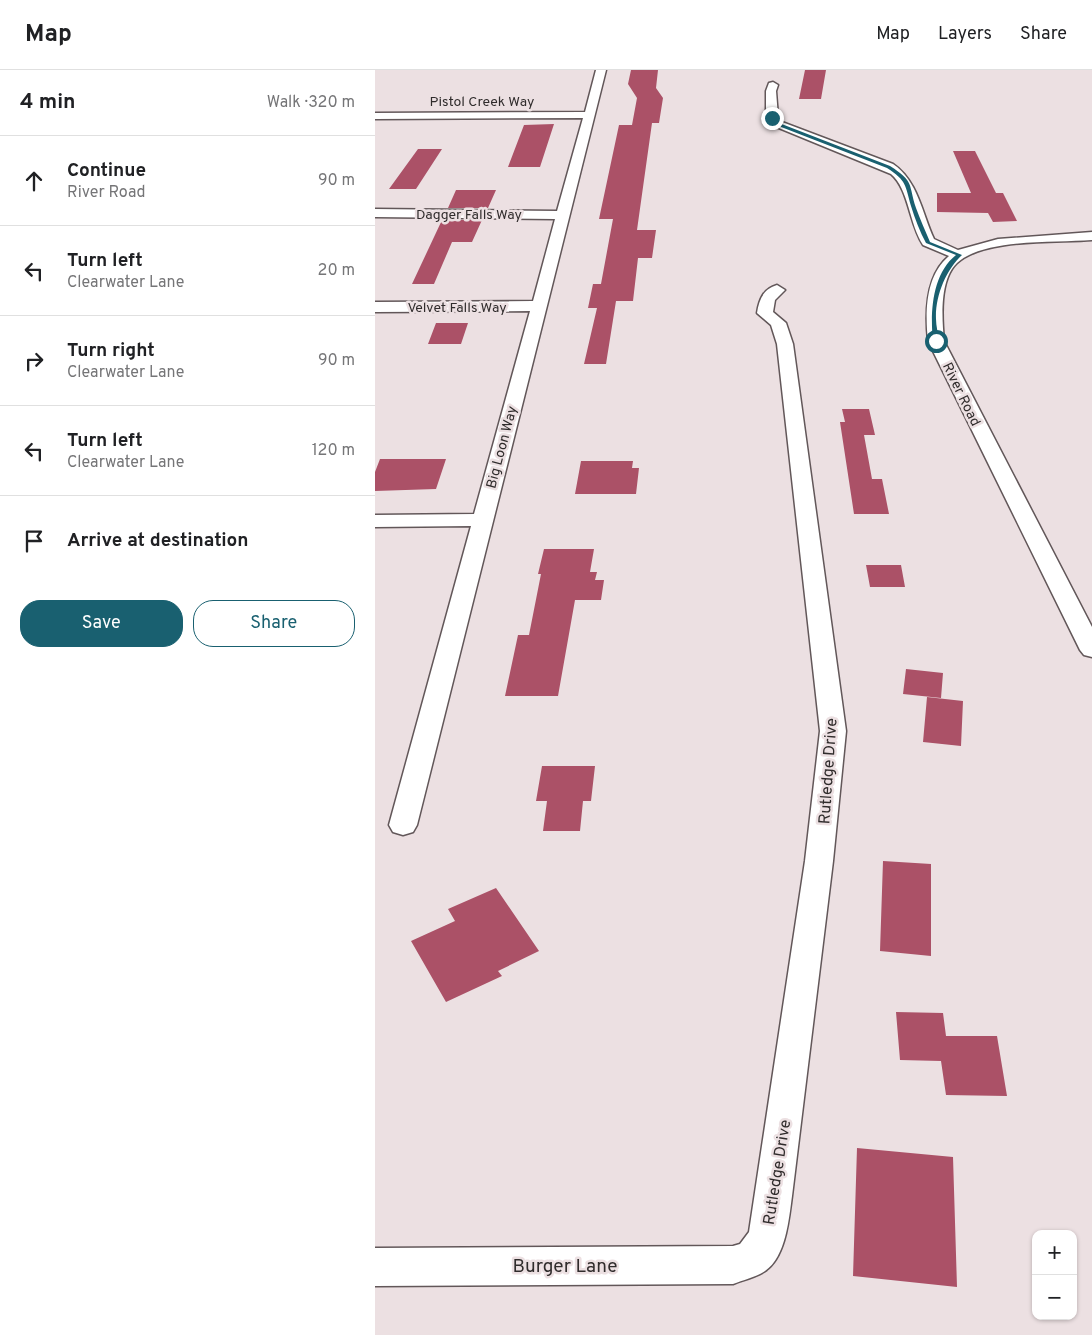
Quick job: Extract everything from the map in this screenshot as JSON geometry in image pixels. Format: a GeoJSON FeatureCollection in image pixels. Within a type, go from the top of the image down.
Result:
{"type":"FeatureCollection","features":[{"type":"Feature","properties":{"kind":"street","name":"Big Loon Way"},"geometry":{"type":"LineString","coordinates":[[403,825],[481,520],[601,70]]}},
{"type":"Feature","properties":{"kind":"street"},"geometry":{"type":"LineString","coordinates":[[773,85],[771,91],[772,118],[778,124],[889,167],[901,175],[910,188],[913,206],[928,242],[959,255],[995,244],[1092,236]]}},
{"type":"Feature","properties":{"kind":"street","name":"Pistol Creek Way"},"geometry":{"type":"LineString","coordinates":[[375,116],[589,115]]}},
{"type":"Feature","properties":{"kind":"street","name":"Dagger Falls Way"},"geometry":{"type":"LineString","coordinates":[[375,213],[563,215]]}},
{"type":"Feature","properties":{"kind":"street","name":"River Road"},"geometry":{"type":"LineString","coordinates":[[959,255],[951,261],[942,278],[933,317],[936,341],[1092,650]]}},
{"type":"Feature","properties":{"kind":"street","name":"Rutledge Drive"},"geometry":{"type":"LineString","coordinates":[[753,1258],[766,1240],[774,1196],[819,861],[833,731],[801,457],[785,344],[778,323],[765,313],[767,299],[777,290]]}},
{"type":"Feature","properties":{"kind":"street","name":"Velvet Falls Way"},"geometry":{"type":"LineString","coordinates":[[375,307],[538,306]]}},
{"type":"Feature","properties":{"kind":"street"},"geometry":{"type":"LineString","coordinates":[[375,521],[481,520]]}},
{"type":"Feature","properties":{"kind":"street","name":"Burger Lane"},"geometry":{"type":"LineString","coordinates":[[375,1267],[733,1265],[753,1258]]}},
{"type":"Feature","properties":{"kind":"building"},"geometry":{"type":"Polygon","coordinates":[[[631,70],[658,70],[656,88],[663,98],[659,123],[652,123],[637,230],[656,230],[652,258],[638,258],[633,301],[616,301],[606,364],[584,364],[597,308],[588,308],[593,284],[601,284],[613,219],[599,219],[619,125],[632,125],[637,98],[628,84],[631,70]]]}},
{"type":"Feature","properties":{"kind":"building"},"geometry":{"type":"Polygon","coordinates":[[[805,70],[826,70],[821,99],[799,99],[805,70]]]}},
{"type":"Feature","properties":{"kind":"building"},"geometry":{"type":"Polygon","coordinates":[[[554,124],[540,167],[508,167],[524,125],[554,124]]]}},
{"type":"Feature","properties":{"kind":"building"},"geometry":{"type":"Polygon","coordinates":[[[418,149],[442,149],[416,189],[389,189],[418,149]]]}},
{"type":"Feature","properties":{"kind":"building"},"geometry":{"type":"Polygon","coordinates":[[[953,151],[975,151],[996,193],[1003,193],[1017,221],[993,222],[988,213],[937,212],[937,193],[971,193],[953,151]]]}},
{"type":"Feature","properties":{"kind":"building"},"geometry":{"type":"Polygon","coordinates":[[[456,190],[496,190],[488,208],[448,208],[456,190]]]}},
{"type":"Feature","properties":{"kind":"building"},"geometry":{"type":"Polygon","coordinates":[[[442,220],[482,220],[472,242],[452,242],[434,284],[412,284],[442,220]]]}},
{"type":"Feature","properties":{"kind":"building"},"geometry":{"type":"Polygon","coordinates":[[[436,323],[468,323],[461,344],[428,344],[436,323]]]}},
{"type":"Feature","properties":{"kind":"building"},"geometry":{"type":"Polygon","coordinates":[[[842,409],[869,409],[875,435],[864,435],[872,479],[882,479],[889,514],[854,514],[840,422],[845,422],[842,409]]]}},
{"type":"Feature","properties":{"kind":"building"},"geometry":{"type":"Polygon","coordinates":[[[380,459],[446,459],[436,489],[375,491],[375,472],[380,459]]]}},
{"type":"Feature","properties":{"kind":"building"},"geometry":{"type":"Polygon","coordinates":[[[581,461],[633,461],[632,468],[639,468],[636,494],[575,494],[581,461]]]}},
{"type":"Feature","properties":{"kind":"building"},"geometry":{"type":"Polygon","coordinates":[[[544,549],[594,549],[590,572],[597,572],[595,580],[604,580],[601,600],[575,600],[558,696],[505,696],[518,635],[529,635],[541,574],[538,574],[544,549]]]}},
{"type":"Feature","properties":{"kind":"building"},"geometry":{"type":"Polygon","coordinates":[[[866,565],[901,565],[905,587],[870,587],[866,565]]]}},
{"type":"Feature","properties":{"kind":"building"},"geometry":{"type":"Polygon","coordinates":[[[906,669],[943,673],[941,698],[903,694],[906,669]]]}},
{"type":"Feature","properties":{"kind":"building"},"geometry":{"type":"Polygon","coordinates":[[[927,697],[963,701],[961,746],[923,742],[927,697]]]}},
{"type":"Feature","properties":{"kind":"building"},"geometry":{"type":"Polygon","coordinates":[[[542,766],[595,766],[591,801],[583,801],[580,831],[543,831],[547,801],[536,801],[542,766]]]}},
{"type":"Feature","properties":{"kind":"building"},"geometry":{"type":"Polygon","coordinates":[[[883,861],[931,864],[931,956],[880,951],[883,861]]]}},
{"type":"Feature","properties":{"kind":"building"},"geometry":{"type":"Polygon","coordinates":[[[496,888],[539,951],[498,971],[502,976],[446,1002],[411,941],[455,921],[448,909],[496,888]]]}},
{"type":"Feature","properties":{"kind":"building"},"geometry":{"type":"Polygon","coordinates":[[[896,1012],[943,1013],[946,1036],[997,1036],[1007,1096],[946,1095],[941,1061],[900,1060],[896,1012]]]}},
{"type":"Feature","properties":{"kind":"building"},"geometry":{"type":"Polygon","coordinates":[[[857,1148],[953,1157],[957,1287],[853,1276],[857,1148]]]}},
{"type":"Feature","properties":{"kind":"route"},"geometry":{"type":"LineString","coordinates":[[772,118],[778,124],[889,167],[901,175],[910,188],[913,206],[928,242],[959,255],[951,261],[942,278],[933,317],[936,341]]}}]}
